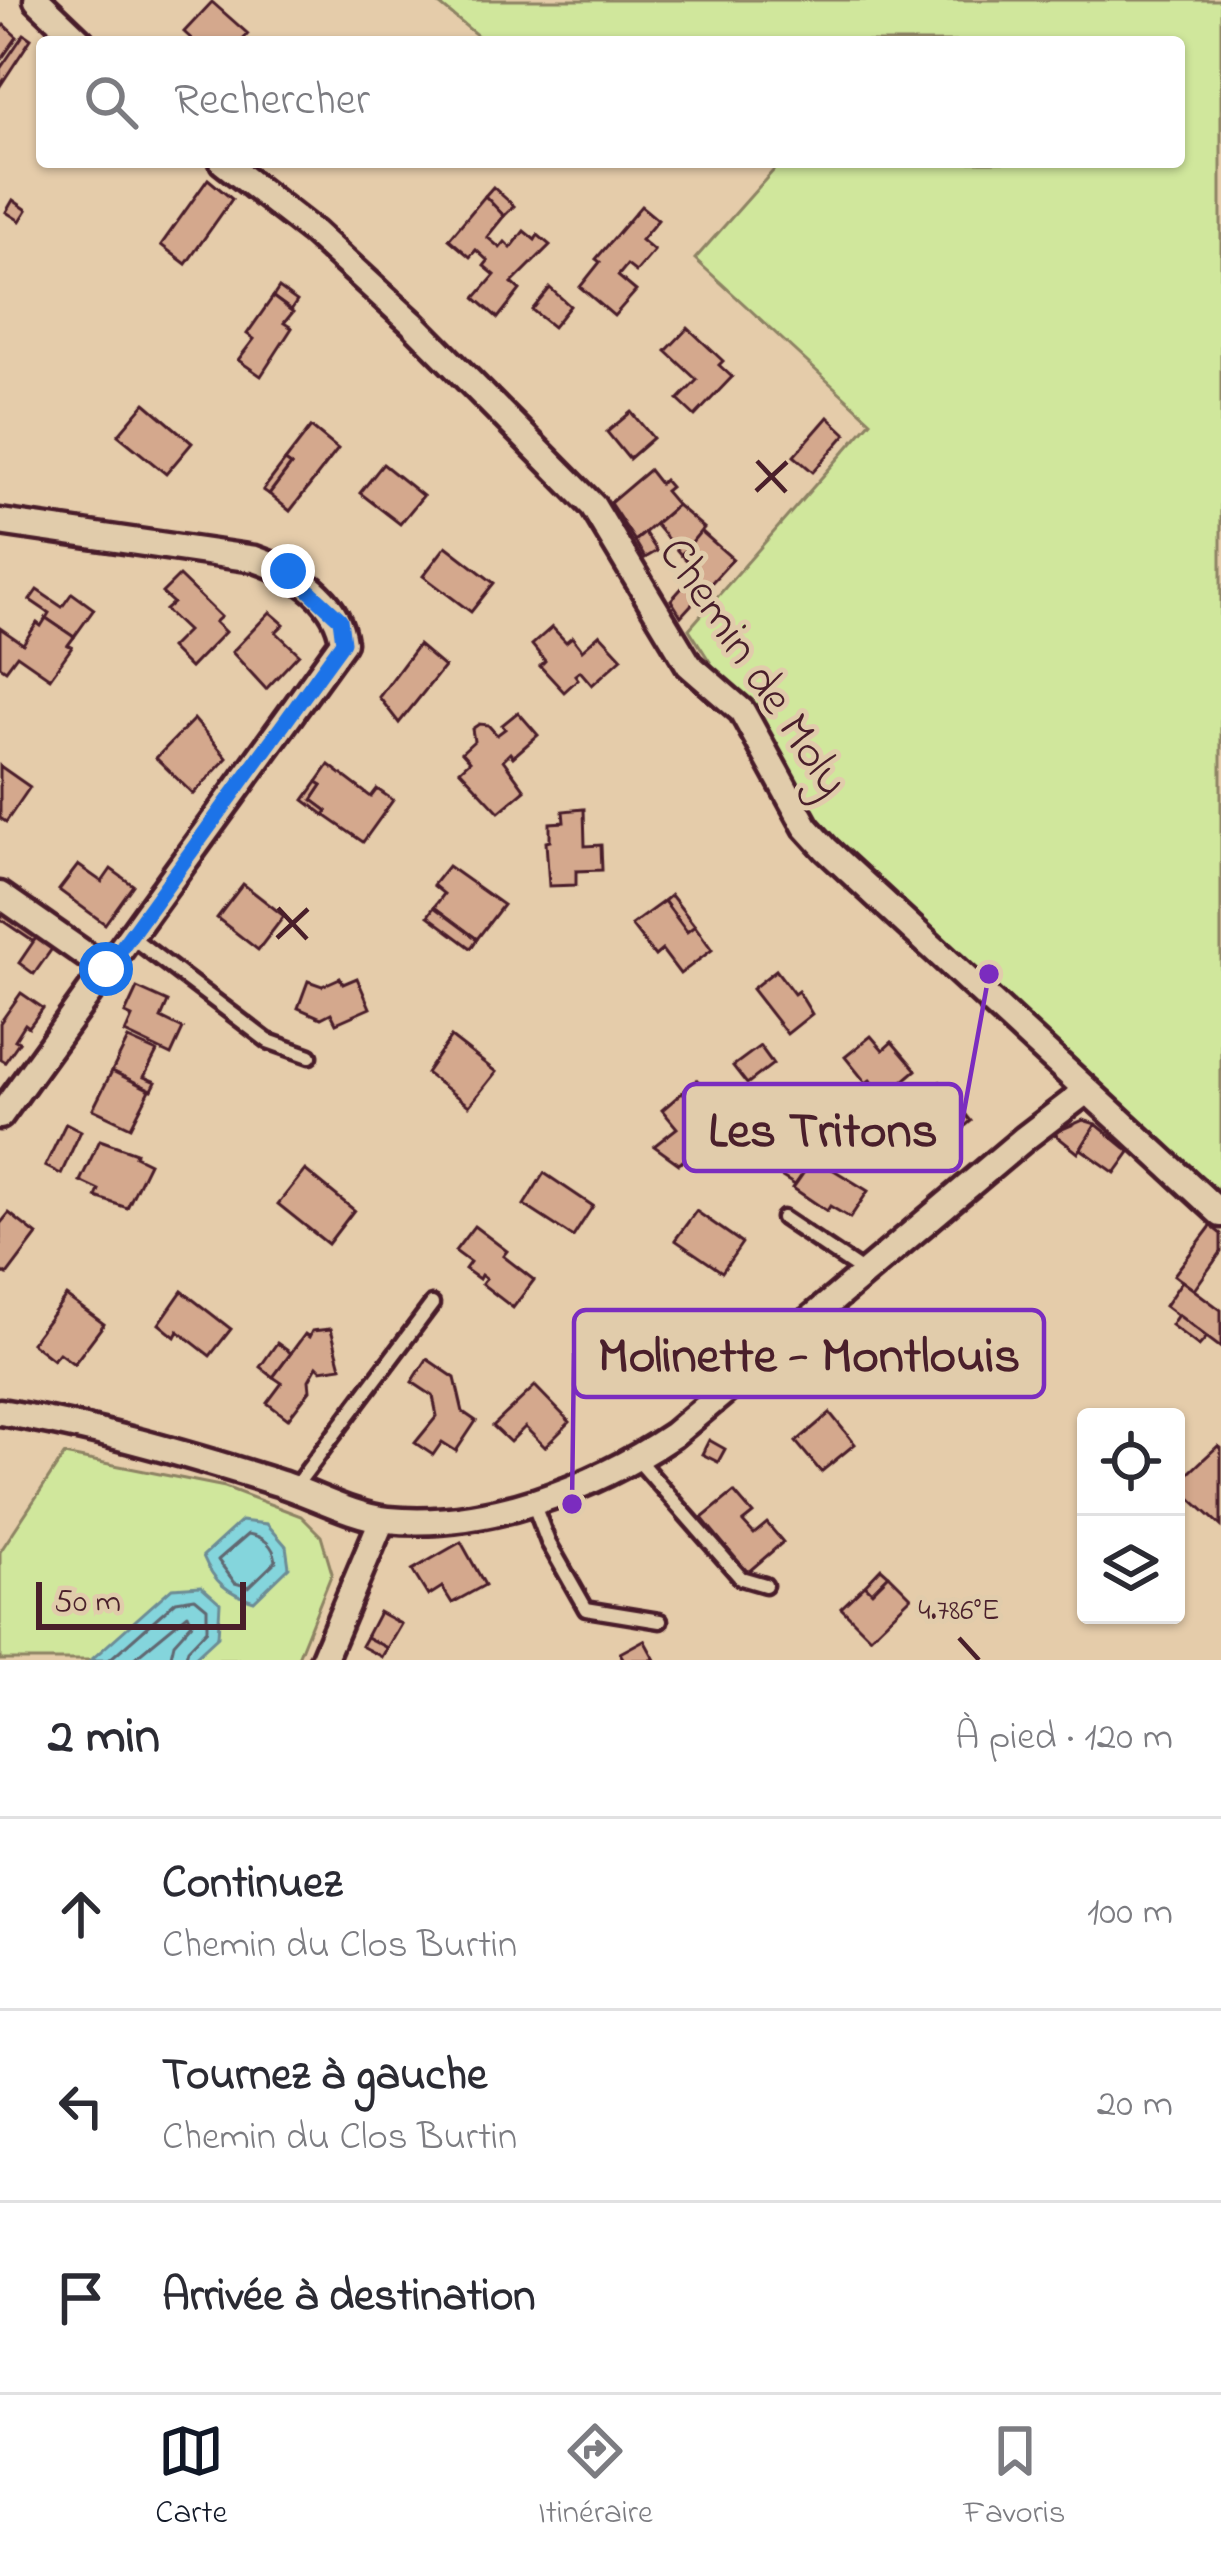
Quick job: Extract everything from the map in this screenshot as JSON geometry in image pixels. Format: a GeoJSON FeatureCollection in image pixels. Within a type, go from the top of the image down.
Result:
{"type":"FeatureCollection","features":[{"type":"Feature","properties":{"kind":"street"},"geometry":{"type":"LineString","coordinates":[[37,0],[75,36]]}},
{"type":"Feature","properties":{"kind":"street","name":"Chemin de Moly"},"geometry":{"type":"LineString","coordinates":[[231,168],[313,232],[412,323],[593,506],[689,665],[742,711],[806,827],[1085,1092],[1221,1213]]}},
{"type":"Feature","properties":{"kind":"street"},"geometry":{"type":"LineString","coordinates":[[0,522],[255,560],[288,571],[340,619],[343,642],[0,1116]]}},
{"type":"Feature","properties":{"kind":"street"},"geometry":{"type":"LineString","coordinates":[[0,895],[106,969]]}},
{"type":"Feature","properties":{"kind":"street"},"geometry":{"type":"LineString","coordinates":[[0,1412],[203,1459],[382,1520],[440,1523],[532,1500],[637,1459],[673,1435],[1085,1092]]}},
{"type":"Feature","properties":{"kind":"street"},"geometry":{"type":"LineString","coordinates":[[322,1660],[382,1520]]}},
{"type":"Feature","properties":{"kind":"lane"},"geometry":{"type":"LineString","coordinates":[[130,936],[268,1041],[310,1056]]}},
{"type":"Feature","properties":{"kind":"lane"},"geometry":{"type":"LineString","coordinates":[[783,1218],[866,1274]]}},
{"type":"Feature","properties":{"kind":"lane"},"geometry":{"type":"LineString","coordinates":[[294,1488],[432,1304]]}},
{"type":"Feature","properties":{"kind":"lane"},"geometry":{"type":"LineString","coordinates":[[637,1459],[740,1578],[765,1585]]}},
{"type":"Feature","properties":{"kind":"lane"},"geometry":{"type":"LineString","coordinates":[[532,1500],[548,1542],[586,1610],[660,1621]]}},
{"type":"Feature","properties":{"kind":"green space"},"geometry":{"type":"Polygon","coordinates":[[[434,0],[1221,0],[1221,1181],[1215,1193],[809,817],[689,629],[871,421],[695,259],[776,168],[1185,168],[1185,36],[478,36],[434,0]]]}},
{"type":"Feature","properties":{"kind":"green space"},"geometry":{"type":"Polygon","coordinates":[[[64,1455],[225,1487],[301,1516],[321,1536],[332,1573],[297,1660],[0,1660],[0,1552],[64,1455]]]}},
{"type":"Feature","properties":{"kind":"water"},"geometry":{"type":"Polygon","coordinates":[[[241,1521],[267,1524],[286,1546],[289,1567],[254,1601],[222,1585],[203,1556],[241,1521]]]}},
{"type":"Feature","properties":{"kind":"water"},"geometry":{"type":"Polygon","coordinates":[[[201,1586],[220,1603],[218,1636],[192,1660],[91,1660],[172,1588],[201,1586]]]}},
{"type":"Feature","properties":{"kind":"building"},"geometry":{"type":"Polygon","coordinates":[[[212,2],[248,34],[188,36],[184,32],[212,2]]]}},
{"type":"Feature","properties":{"kind":"building"},"geometry":{"type":"Polygon","coordinates":[[[4,25],[17,37],[0,61],[0,30],[4,25]]]}},
{"type":"Feature","properties":{"kind":"building"},"geometry":{"type":"Polygon","coordinates":[[[24,34],[31,39],[0,86],[0,69],[24,34]]]}},
{"type":"Feature","properties":{"kind":"building"},"geometry":{"type":"Polygon","coordinates":[[[208,179],[232,199],[186,264],[161,245],[208,179]]]}},
{"type":"Feature","properties":{"kind":"building"},"geometry":{"type":"Polygon","coordinates":[[[493,187],[514,206],[504,216],[485,196],[493,187]]]}},
{"type":"Feature","properties":{"kind":"building"},"geometry":{"type":"Polygon","coordinates":[[[485,196],[504,216],[487,237],[500,248],[505,242],[511,248],[524,231],[550,245],[512,283],[520,290],[498,318],[475,298],[495,275],[484,266],[488,261],[476,250],[470,257],[449,239],[485,196]]]}},
{"type":"Feature","properties":{"kind":"building"},"geometry":{"type":"Polygon","coordinates":[[[13,200],[27,210],[20,221],[6,212],[13,200]]]}},
{"type":"Feature","properties":{"kind":"building"},"geometry":{"type":"Polygon","coordinates":[[[641,206],[658,220],[641,240],[654,251],[636,272],[627,265],[618,276],[636,291],[614,316],[580,287],[600,262],[596,259],[641,206]]]}},
{"type":"Feature","properties":{"kind":"building"},"geometry":{"type":"Polygon","coordinates":[[[279,288],[297,301],[291,310],[273,297],[279,288]]]}},
{"type":"Feature","properties":{"kind":"building"},"geometry":{"type":"Polygon","coordinates":[[[550,288],[570,306],[553,327],[532,310],[550,288]]]}},
{"type":"Feature","properties":{"kind":"building"},"geometry":{"type":"Polygon","coordinates":[[[273,297],[293,312],[284,323],[292,328],[261,376],[238,360],[254,339],[247,334],[273,297]]]}},
{"type":"Feature","properties":{"kind":"building"},"geometry":{"type":"Polygon","coordinates":[[[688,328],[723,361],[719,365],[732,377],[695,416],[678,400],[697,380],[666,351],[688,328]]]}},
{"type":"Feature","properties":{"kind":"building"},"geometry":{"type":"Polygon","coordinates":[[[145,403],[192,443],[166,474],[118,435],[145,403]]]}},
{"type":"Feature","properties":{"kind":"building"},"geometry":{"type":"Polygon","coordinates":[[[631,412],[653,438],[629,459],[607,432],[631,412]]]}},
{"type":"Feature","properties":{"kind":"building"},"geometry":{"type":"Polygon","coordinates":[[[828,417],[846,434],[813,472],[794,456],[828,417]]]}},
{"type":"Feature","properties":{"kind":"building"},"geometry":{"type":"Polygon","coordinates":[[[311,427],[338,449],[290,511],[269,494],[291,465],[285,461],[311,427]]]}},
{"type":"Feature","properties":{"kind":"building"},"geometry":{"type":"Polygon","coordinates":[[[285,461],[291,465],[269,494],[263,490],[285,461]]]}},
{"type":"Feature","properties":{"kind":"building"},"geometry":{"type":"Polygon","coordinates":[[[383,464],[423,496],[400,524],[360,493],[383,464]]]}},
{"type":"Feature","properties":{"kind":"building"},"geometry":{"type":"Polygon","coordinates":[[[649,470],[660,484],[664,480],[670,487],[665,491],[677,505],[635,541],[610,503],[649,470]]]}},
{"type":"Feature","properties":{"kind":"building"},"geometry":{"type":"Polygon","coordinates":[[[677,505],[704,528],[681,555],[655,524],[677,505]]]}},
{"type":"Feature","properties":{"kind":"building"},"geometry":{"type":"Polygon","coordinates":[[[701,531],[733,559],[681,616],[671,600],[698,570],[681,555],[701,531]]]}},
{"type":"Feature","properties":{"kind":"building"},"geometry":{"type":"Polygon","coordinates":[[[645,533],[657,551],[645,558],[635,541],[645,533]]]}},
{"type":"Feature","properties":{"kind":"building"},"geometry":{"type":"Polygon","coordinates":[[[446,546],[494,583],[471,612],[423,576],[446,546]]]}},
{"type":"Feature","properties":{"kind":"building"},"geometry":{"type":"Polygon","coordinates":[[[179,576],[221,617],[215,622],[225,632],[190,668],[170,648],[187,631],[165,610],[173,603],[162,593],[179,576]]]}},
{"type":"Feature","properties":{"kind":"building"},"geometry":{"type":"Polygon","coordinates":[[[37,590],[62,607],[72,593],[94,609],[74,637],[30,600],[37,590]]]}},
{"type":"Feature","properties":{"kind":"building"},"geometry":{"type":"Polygon","coordinates":[[[270,612],[284,624],[276,632],[299,654],[266,689],[232,652],[270,612]]]}},
{"type":"Feature","properties":{"kind":"building"},"geometry":{"type":"Polygon","coordinates":[[[46,618],[74,637],[50,678],[17,655],[6,670],[0,666],[0,628],[23,644],[46,618]]]}},
{"type":"Feature","properties":{"kind":"building"},"geometry":{"type":"Polygon","coordinates":[[[552,627],[566,642],[572,637],[582,650],[600,634],[622,658],[592,685],[580,671],[564,692],[540,666],[545,661],[532,645],[552,627]]]}},
{"type":"Feature","properties":{"kind":"building"},"geometry":{"type":"Polygon","coordinates":[[[418,645],[444,667],[399,723],[379,697],[418,645]]]}},
{"type":"Feature","properties":{"kind":"building"},"geometry":{"type":"Polygon","coordinates":[[[518,712],[538,735],[503,760],[525,790],[499,812],[460,770],[470,761],[462,752],[474,741],[472,729],[479,724],[488,725],[497,735],[518,712]]]}},
{"type":"Feature","properties":{"kind":"building"},"geometry":{"type":"Polygon","coordinates":[[[194,719],[227,758],[193,794],[156,758],[194,719]]]}},
{"type":"Feature","properties":{"kind":"building"},"geometry":{"type":"Polygon","coordinates":[[[329,765],[371,797],[377,789],[393,800],[363,842],[324,815],[327,811],[312,800],[329,765]]]}},
{"type":"Feature","properties":{"kind":"building"},"geometry":{"type":"Polygon","coordinates":[[[0,766],[30,787],[6,822],[0,818],[0,766]]]}},
{"type":"Feature","properties":{"kind":"building"},"geometry":{"type":"Polygon","coordinates":[[[317,782],[322,785],[312,800],[327,811],[324,815],[304,800],[317,782]]]}},
{"type":"Feature","properties":{"kind":"building"},"geometry":{"type":"Polygon","coordinates":[[[584,809],[585,846],[601,845],[602,870],[576,871],[576,885],[549,886],[546,842],[550,841],[550,823],[564,822],[563,811],[584,809]]]}},
{"type":"Feature","properties":{"kind":"building"},"geometry":{"type":"Polygon","coordinates":[[[78,865],[102,882],[111,869],[133,885],[105,924],[59,890],[78,865]]]}},
{"type":"Feature","properties":{"kind":"building"},"geometry":{"type":"Polygon","coordinates":[[[448,866],[503,905],[477,939],[434,907],[444,894],[433,885],[448,866]]]}},
{"type":"Feature","properties":{"kind":"building"},"geometry":{"type":"Polygon","coordinates":[[[243,884],[284,916],[258,950],[217,918],[243,884]]]}},
{"type":"Feature","properties":{"kind":"building"},"geometry":{"type":"Polygon","coordinates":[[[671,895],[695,926],[687,932],[664,901],[671,895]]]}},
{"type":"Feature","properties":{"kind":"building"},"geometry":{"type":"Polygon","coordinates":[[[664,901],[687,932],[695,926],[712,950],[680,974],[662,950],[655,956],[631,925],[664,901]]]}},
{"type":"Feature","properties":{"kind":"building"},"geometry":{"type":"Polygon","coordinates":[[[434,907],[477,939],[471,948],[428,916],[434,907]]]}},
{"type":"Feature","properties":{"kind":"building"},"geometry":{"type":"Polygon","coordinates":[[[6,908],[40,932],[34,942],[0,919],[6,908]]]}},
{"type":"Feature","properties":{"kind":"building"},"geometry":{"type":"Polygon","coordinates":[[[40,932],[56,943],[34,974],[19,963],[40,932]]]}},
{"type":"Feature","properties":{"kind":"building"},"geometry":{"type":"Polygon","coordinates":[[[776,970],[794,994],[798,991],[812,1014],[787,1034],[752,989],[776,970]]]}},
{"type":"Feature","properties":{"kind":"building"},"geometry":{"type":"Polygon","coordinates":[[[340,978],[343,984],[357,978],[370,1008],[336,1023],[331,1013],[321,1018],[298,1008],[308,981],[322,986],[340,978]]]}},
{"type":"Feature","properties":{"kind":"building"},"geometry":{"type":"Polygon","coordinates":[[[137,988],[168,1002],[161,1018],[183,1029],[171,1055],[125,1033],[132,1017],[125,1014],[137,988]]]}},
{"type":"Feature","properties":{"kind":"building"},"geometry":{"type":"Polygon","coordinates":[[[21,993],[43,1008],[29,1027],[25,1024],[5,1062],[0,1059],[0,1023],[21,993]]]}},
{"type":"Feature","properties":{"kind":"building"},"geometry":{"type":"Polygon","coordinates":[[[871,1036],[883,1050],[892,1042],[916,1070],[884,1097],[845,1057],[871,1036]]]}},
{"type":"Feature","properties":{"kind":"building"},"geometry":{"type":"Polygon","coordinates":[[[451,1037],[496,1072],[469,1106],[426,1073],[451,1037]]]}},
{"type":"Feature","properties":{"kind":"building"},"geometry":{"type":"Polygon","coordinates":[[[128,1039],[157,1052],[144,1077],[156,1082],[152,1090],[112,1071],[128,1039]]]}},
{"type":"Feature","properties":{"kind":"building"},"geometry":{"type":"Polygon","coordinates":[[[760,1046],[773,1064],[747,1084],[733,1066],[760,1046]]]}},
{"type":"Feature","properties":{"kind":"building"},"geometry":{"type":"Polygon","coordinates":[[[112,1071],[150,1090],[131,1127],[93,1109],[112,1071]]]}},
{"type":"Feature","properties":{"kind":"building"},"geometry":{"type":"Polygon","coordinates":[[[697,1080],[718,1106],[686,1133],[699,1148],[679,1164],[654,1146],[677,1128],[662,1110],[697,1080]]]}},
{"type":"Feature","properties":{"kind":"building"},"geometry":{"type":"Polygon","coordinates":[[[940,1082],[971,1121],[944,1144],[912,1105],[940,1082]]]}},
{"type":"Feature","properties":{"kind":"building"},"geometry":{"type":"Polygon","coordinates":[[[1083,1120],[1096,1124],[1078,1153],[1053,1133],[1083,1120]]]}},
{"type":"Feature","properties":{"kind":"building"},"geometry":{"type":"Polygon","coordinates":[[[66,1123],[81,1131],[61,1174],[45,1166],[66,1123]]]}},
{"type":"Feature","properties":{"kind":"building"},"geometry":{"type":"Polygon","coordinates":[[[766,1124],[818,1152],[795,1185],[745,1154],[766,1124]]]}},
{"type":"Feature","properties":{"kind":"building"},"geometry":{"type":"Polygon","coordinates":[[[1096,1124],[1130,1152],[1115,1173],[1081,1149],[1096,1124]]]}},
{"type":"Feature","properties":{"kind":"building"},"geometry":{"type":"Polygon","coordinates":[[[100,1140],[149,1163],[127,1208],[96,1197],[99,1190],[80,1181],[100,1140]]]}},
{"type":"Feature","properties":{"kind":"building"},"geometry":{"type":"Polygon","coordinates":[[[814,1158],[868,1191],[850,1218],[830,1206],[827,1211],[793,1188],[814,1158]]]}},
{"type":"Feature","properties":{"kind":"building"},"geometry":{"type":"Polygon","coordinates":[[[305,1170],[354,1210],[328,1244],[278,1204],[305,1170]]]}},
{"type":"Feature","properties":{"kind":"building"},"geometry":{"type":"Polygon","coordinates":[[[544,1173],[593,1206],[573,1237],[524,1205],[544,1173]]]}},
{"type":"Feature","properties":{"kind":"building"},"geometry":{"type":"Polygon","coordinates":[[[696,1211],[742,1243],[722,1272],[675,1240],[696,1211]]]}},
{"type":"Feature","properties":{"kind":"building"},"geometry":{"type":"Polygon","coordinates":[[[9,1213],[37,1235],[7,1275],[0,1270],[0,1224],[9,1213]]]}},
{"type":"Feature","properties":{"kind":"building"},"geometry":{"type":"Polygon","coordinates":[[[474,1226],[534,1280],[513,1308],[482,1284],[486,1279],[465,1269],[470,1262],[455,1251],[474,1226]]]}},
{"type":"Feature","properties":{"kind":"building"},"geometry":{"type":"Polygon","coordinates":[[[1211,1226],[1221,1234],[1221,1252],[1194,1290],[1174,1275],[1211,1226]]]}},
{"type":"Feature","properties":{"kind":"building"},"geometry":{"type":"Polygon","coordinates":[[[1182,1281],[1221,1310],[1221,1348],[1165,1306],[1182,1281]]]}},
{"type":"Feature","properties":{"kind":"building"},"geometry":{"type":"Polygon","coordinates":[[[182,1291],[231,1329],[210,1356],[178,1331],[175,1337],[159,1324],[182,1291]]]}},
{"type":"Feature","properties":{"kind":"building"},"geometry":{"type":"Polygon","coordinates":[[[66,1296],[104,1324],[74,1364],[59,1353],[53,1360],[31,1343],[66,1296]]]}},
{"type":"Feature","properties":{"kind":"building"},"geometry":{"type":"Polygon","coordinates":[[[1178,1315],[1207,1337],[1199,1346],[1171,1325],[1178,1315]]]}},
{"type":"Feature","properties":{"kind":"building"},"geometry":{"type":"Polygon","coordinates":[[[331,1329],[341,1367],[321,1370],[317,1366],[309,1380],[310,1390],[288,1419],[267,1403],[282,1383],[273,1377],[305,1334],[309,1337],[312,1331],[331,1329]]]}},
{"type":"Feature","properties":{"kind":"building"},"geometry":{"type":"Polygon","coordinates":[[[277,1343],[291,1353],[273,1377],[260,1367],[277,1343]]]}},
{"type":"Feature","properties":{"kind":"building"},"geometry":{"type":"Polygon","coordinates":[[[427,1359],[455,1378],[463,1412],[476,1421],[456,1451],[442,1442],[433,1455],[415,1443],[437,1416],[433,1396],[412,1382],[427,1359]]]}},
{"type":"Feature","properties":{"kind":"building"},"geometry":{"type":"Polygon","coordinates":[[[535,1386],[570,1422],[545,1447],[525,1427],[510,1442],[493,1426],[535,1386]]]}},
{"type":"Feature","properties":{"kind":"building"},"geometry":{"type":"Polygon","coordinates":[[[830,1413],[855,1444],[821,1472],[796,1442],[830,1413]]]}},
{"type":"Feature","properties":{"kind":"building"},"geometry":{"type":"Polygon","coordinates":[[[709,1440],[725,1449],[718,1462],[702,1454],[709,1440]]]}},
{"type":"Feature","properties":{"kind":"building"},"geometry":{"type":"Polygon","coordinates":[[[1221,1448],[1221,1526],[1185,1493],[1185,1477],[1221,1448]]]}},
{"type":"Feature","properties":{"kind":"building"},"geometry":{"type":"Polygon","coordinates":[[[734,1492],[753,1514],[743,1522],[754,1534],[767,1523],[783,1542],[747,1573],[702,1518],[734,1492]]]}},
{"type":"Feature","properties":{"kind":"building"},"geometry":{"type":"Polygon","coordinates":[[[461,1542],[485,1585],[452,1603],[442,1587],[428,1596],[412,1570],[461,1542]]]}},
{"type":"Feature","properties":{"kind":"building"},"geometry":{"type":"Polygon","coordinates":[[[881,1568],[889,1575],[872,1592],[865,1585],[881,1568]]]}},
{"type":"Feature","properties":{"kind":"building"},"geometry":{"type":"Polygon","coordinates":[[[889,1575],[911,1597],[870,1637],[841,1608],[865,1585],[872,1592],[889,1575]]]}},
{"type":"Feature","properties":{"kind":"building"},"geometry":{"type":"Polygon","coordinates":[[[379,1612],[401,1624],[387,1648],[366,1637],[379,1612]]]}},
{"type":"Feature","properties":{"kind":"building"},"geometry":{"type":"Polygon","coordinates":[[[366,1637],[387,1648],[382,1657],[361,1646],[366,1637]]]}},
{"type":"Feature","properties":{"kind":"building"},"geometry":{"type":"Polygon","coordinates":[[[644,1640],[655,1660],[624,1660],[620,1653],[644,1640]]]}},
{"type":"Feature","properties":{"kind":"place","name":"Les Tritons"},"geometry":{"type":"Point","coordinates":[989,974]}},
{"type":"Feature","properties":{"kind":"place","name":"Molinette - Montlouis"},"geometry":{"type":"Point","coordinates":[572,1504]}},
{"type":"Feature","properties":{"kind":"route"},"geometry":{"type":"LineString","coordinates":[[106,969],[343,642],[340,619],[288,571]]}}]}
